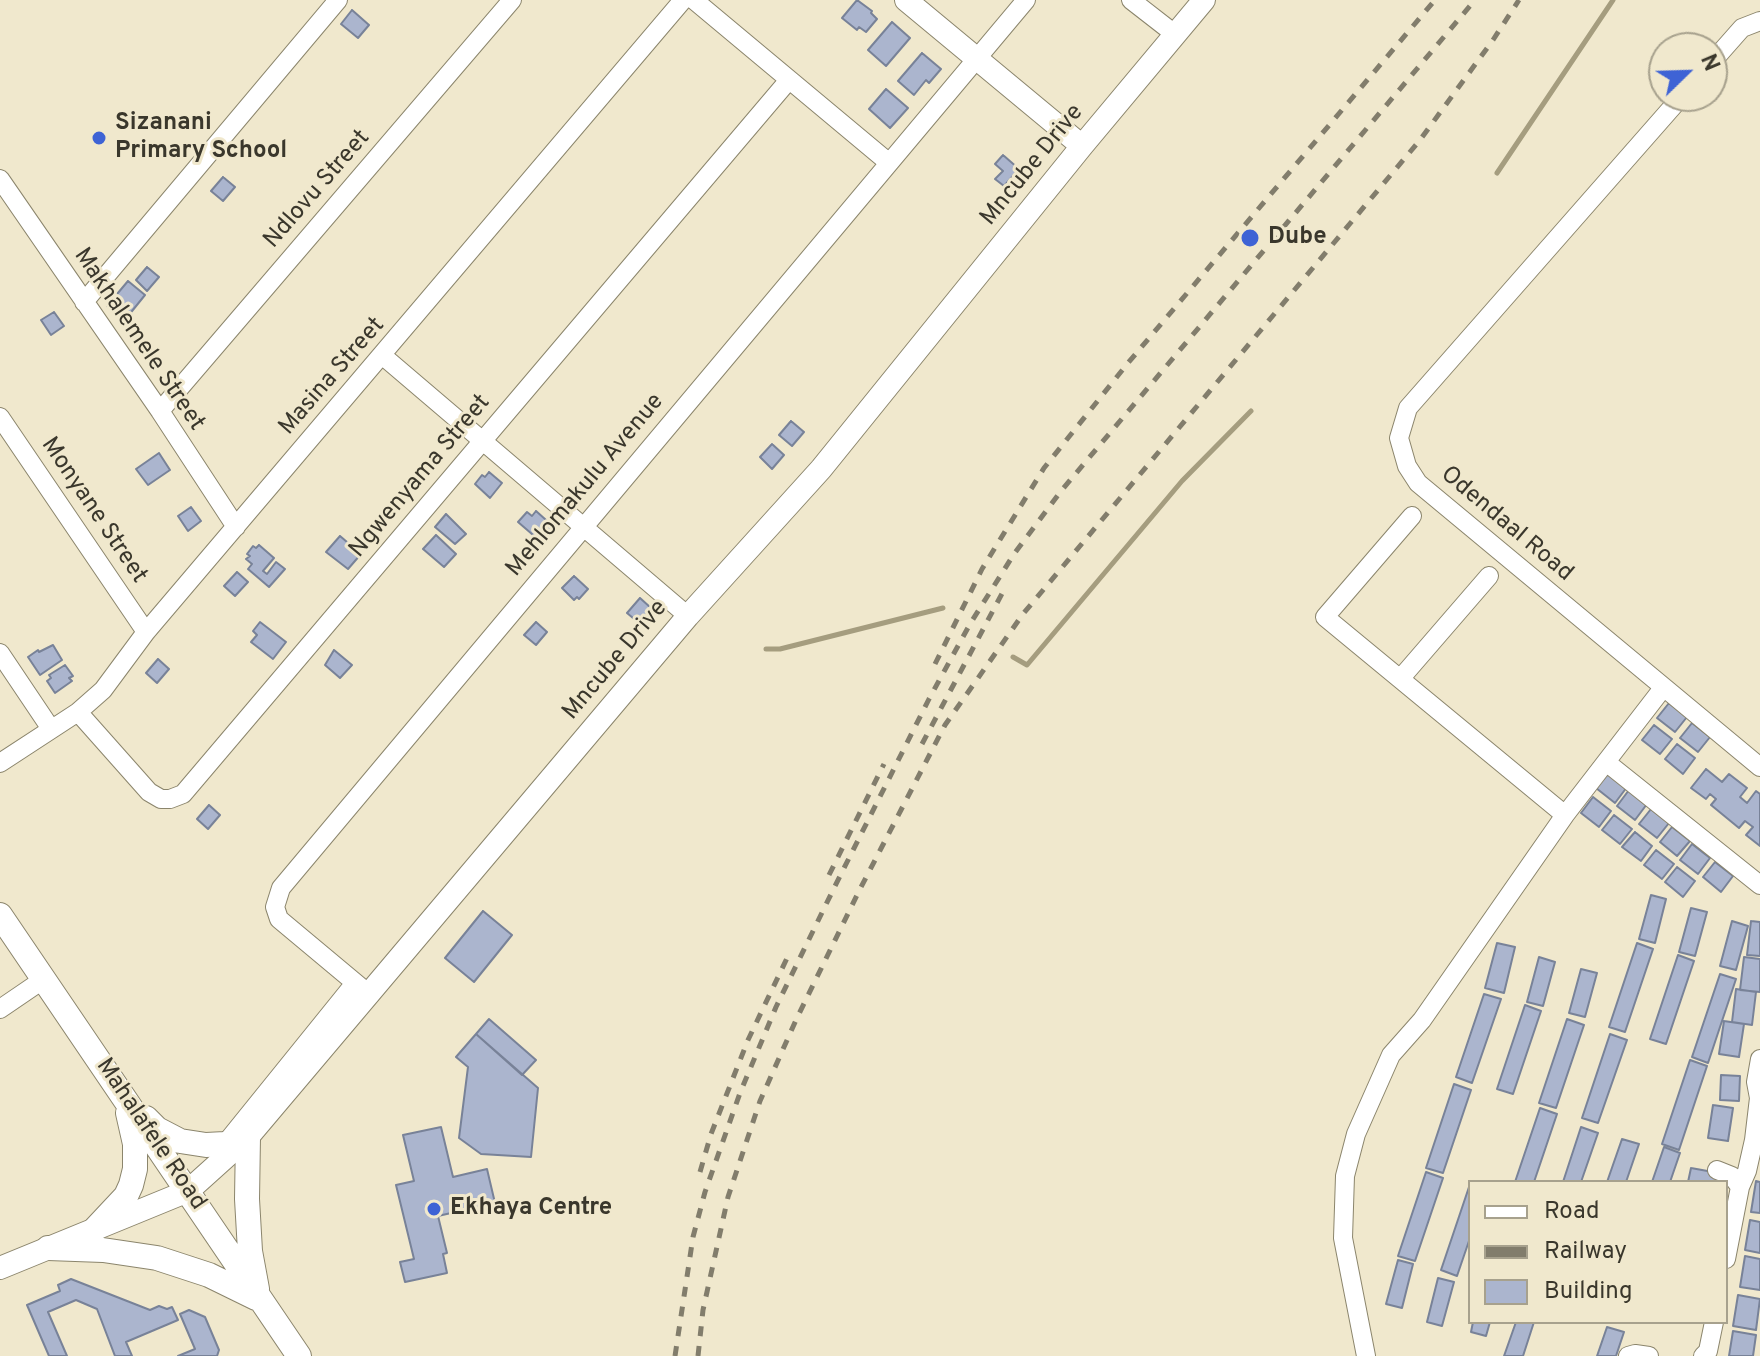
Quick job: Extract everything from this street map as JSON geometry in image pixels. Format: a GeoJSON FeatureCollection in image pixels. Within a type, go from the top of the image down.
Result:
{"type":"FeatureCollection","features":[{"type":"Feature","properties":{"kind":"main road","name":"Mahalafele Road"},"geometry":{"type":"LineString","coordinates":[[0,915],[299,1356]]}},
{"type":"Feature","properties":{"kind":"main road"},"geometry":{"type":"LineString","coordinates":[[125,1098],[157,1129],[180,1141],[206,1145],[236,1140],[247,1199],[250,1251],[258,1299]]}},
{"type":"Feature","properties":{"kind":"main road"},"geometry":{"type":"LineString","coordinates":[[96,1228],[126,1196],[135,1169],[135,1144],[125,1098]]}},
{"type":"Feature","properties":{"kind":"main road"},"geometry":{"type":"LineString","coordinates":[[48,1248],[103,1250],[157,1258],[209,1275],[258,1299]]}},
{"type":"Feature","properties":{"kind":"street"},"geometry":{"type":"LineString","coordinates":[[84,302],[338,0]]}},
{"type":"Feature","properties":{"kind":"street","name":"Ndlovu Street"},"geometry":{"type":"LineString","coordinates":[[160,411],[512,0]]}},
{"type":"Feature","properties":{"kind":"street","name":"Masina Street"},"geometry":{"type":"LineString","coordinates":[[0,763],[78,712],[103,690],[146,632],[683,0]]}},
{"type":"Feature","properties":{"kind":"street"},"geometry":{"type":"LineString","coordinates":[[694,0],[888,162]]}},
{"type":"Feature","properties":{"kind":"street"},"geometry":{"type":"LineString","coordinates":[[906,0],[1082,146]]}},
{"type":"Feature","properties":{"kind":"street","name":"Mehlomakulu Avenue"},"geometry":{"type":"LineString","coordinates":[[362,989],[279,919],[275,907],[281,888],[1026,0]]}},
{"type":"Feature","properties":{"kind":"street"},"geometry":{"type":"LineString","coordinates":[[1131,0],[1176,35]]}},
{"type":"Feature","properties":{"kind":"street","name":"Mncube Drive"},"geometry":{"type":"LineString","coordinates":[[0,1268],[188,1191],[236,1140],[362,989],[688,616],[821,469],[1204,0]]}},
{"type":"Feature","properties":{"kind":"street"},"geometry":{"type":"LineString","coordinates":[[1728,44],[1742,28],[1760,21]]}},
{"type":"Feature","properties":{"kind":"street","name":"Ngwenyama Street"},"geometry":{"type":"LineString","coordinates":[[78,712],[149,792],[161,799],[183,794],[788,81]]}},
{"type":"Feature","properties":{"kind":"street","name":"Odendaal Road"},"geometry":{"type":"LineString","coordinates":[[1668,112],[1410,404],[1399,438],[1402,455],[1418,483],[1760,767]]}},
{"type":"Feature","properties":{"kind":"street","name":"Makhalemele Street"},"geometry":{"type":"LineString","coordinates":[[0,179],[236,527]]}},
{"type":"Feature","properties":{"kind":"street"},"geometry":{"type":"LineString","coordinates":[[383,356],[688,616]]}},
{"type":"Feature","properties":{"kind":"street","name":"Monyane Street"},"geometry":{"type":"LineString","coordinates":[[0,417],[146,632]]}},
{"type":"Feature","properties":{"kind":"street"},"geometry":{"type":"LineString","coordinates":[[1412,516],[1325,617],[1565,815]]}},
{"type":"Feature","properties":{"kind":"street"},"geometry":{"type":"LineString","coordinates":[[1400,679],[1489,576]]}},
{"type":"Feature","properties":{"kind":"street"},"geometry":{"type":"LineString","coordinates":[[0,653],[51,729]]}},
{"type":"Feature","properties":{"kind":"street"},"geometry":{"type":"LineString","coordinates":[[1366,1356],[1343,1238],[1345,1176],[1356,1134],[1391,1055],[1444,991],[1565,815],[1663,688]]}},
{"type":"Feature","properties":{"kind":"street"},"geometry":{"type":"LineString","coordinates":[[1606,762],[1760,885]]}},
{"type":"Feature","properties":{"kind":"street"},"geometry":{"type":"LineString","coordinates":[[0,1009],[44,979]]}},
{"type":"Feature","properties":{"kind":"street"},"geometry":{"type":"LineString","coordinates":[[1728,1249],[1756,1122],[1759,1098],[1750,1084],[1760,1059]]}},
{"type":"Feature","properties":{"kind":"street"},"geometry":{"type":"LineString","coordinates":[[1717,1170],[1732,1176],[1740,1187]]}},
{"type":"Feature","properties":{"kind":"street"},"geometry":{"type":"LineString","coordinates":[[1703,1356],[1708,1351],[1714,1324]]}},
{"type":"Feature","properties":{"kind":"street"},"geometry":{"type":"LineString","coordinates":[[1628,1356],[1649,1356]]}},
{"type":"Feature","properties":{"kind":"building"},"geometry":{"type":"Polygon","coordinates":[[[857,0],[877,19],[866,32],[859,27],[857,30],[842,18],[857,0]]]}},
{"type":"Feature","properties":{"kind":"building"},"geometry":{"type":"Polygon","coordinates":[[[352,10],[369,25],[358,38],[341,24],[352,10]]]}},
{"type":"Feature","properties":{"kind":"building"},"geometry":{"type":"Polygon","coordinates":[[[892,22],[910,38],[886,66],[868,50],[892,22]]]}},
{"type":"Feature","properties":{"kind":"building"},"geometry":{"type":"Polygon","coordinates":[[[922,53],[941,69],[929,83],[926,80],[914,95],[898,81],[922,53]]]}},
{"type":"Feature","properties":{"kind":"building"},"geometry":{"type":"Polygon","coordinates":[[[886,89],[908,108],[890,128],[869,109],[886,89]]]}},
{"type":"Feature","properties":{"kind":"building"},"geometry":{"type":"Polygon","coordinates":[[[1003,155],[1019,169],[1004,186],[995,179],[1003,171],[995,164],[1003,155]]]}},
{"type":"Feature","properties":{"kind":"building"},"geometry":{"type":"Polygon","coordinates":[[[223,177],[235,187],[223,201],[211,191],[223,177]]]}},
{"type":"Feature","properties":{"kind":"building"},"geometry":{"type":"Polygon","coordinates":[[[147,267],[159,277],[147,291],[136,280],[147,267]]]}},
{"type":"Feature","properties":{"kind":"building"},"geometry":{"type":"Polygon","coordinates":[[[128,281],[145,295],[124,321],[107,306],[128,281]]]}},
{"type":"Feature","properties":{"kind":"building"},"geometry":{"type":"Polygon","coordinates":[[[54,312],[64,326],[51,335],[41,320],[54,312]]]}},
{"type":"Feature","properties":{"kind":"building"},"geometry":{"type":"Polygon","coordinates":[[[791,421],[804,432],[792,446],[779,435],[791,421]]]}},
{"type":"Feature","properties":{"kind":"building"},"geometry":{"type":"Polygon","coordinates":[[[772,444],[784,455],[772,469],[760,457],[772,444]]]}},
{"type":"Feature","properties":{"kind":"building"},"geometry":{"type":"Polygon","coordinates":[[[159,453],[170,470],[148,485],[136,469],[159,453]]]}},
{"type":"Feature","properties":{"kind":"building"},"geometry":{"type":"Polygon","coordinates":[[[489,472],[502,483],[490,498],[475,484],[489,472]]]}},
{"type":"Feature","properties":{"kind":"building"},"geometry":{"type":"Polygon","coordinates":[[[191,507],[201,521],[188,531],[178,516],[191,507]]]}},
{"type":"Feature","properties":{"kind":"building"},"geometry":{"type":"Polygon","coordinates":[[[536,511],[555,528],[546,539],[544,537],[540,541],[518,522],[527,512],[532,516],[536,511]]]}},
{"type":"Feature","properties":{"kind":"building"},"geometry":{"type":"Polygon","coordinates":[[[446,514],[466,534],[455,544],[435,527],[446,514]]]}},
{"type":"Feature","properties":{"kind":"building"},"geometry":{"type":"Polygon","coordinates":[[[436,535],[456,554],[444,567],[423,549],[436,535]]]}},
{"type":"Feature","properties":{"kind":"building"},"geometry":{"type":"Polygon","coordinates":[[[340,536],[361,554],[348,569],[326,552],[340,536]]]}},
{"type":"Feature","properties":{"kind":"building"},"geometry":{"type":"Polygon","coordinates":[[[259,545],[274,558],[263,571],[267,574],[276,562],[285,569],[269,587],[248,569],[252,564],[246,559],[250,556],[247,554],[253,546],[256,548],[259,545]]]}},
{"type":"Feature","properties":{"kind":"building"},"geometry":{"type":"Polygon","coordinates":[[[237,572],[248,582],[235,596],[224,586],[237,572]]]}},
{"type":"Feature","properties":{"kind":"building"},"geometry":{"type":"Polygon","coordinates":[[[574,576],[588,589],[574,600],[562,588],[574,576]]]}},
{"type":"Feature","properties":{"kind":"building"},"geometry":{"type":"Polygon","coordinates":[[[640,598],[651,608],[639,623],[627,613],[640,598]]]}},
{"type":"Feature","properties":{"kind":"building"},"geometry":{"type":"Polygon","coordinates":[[[260,622],[286,642],[273,659],[251,642],[257,635],[253,631],[260,622]]]}},
{"type":"Feature","properties":{"kind":"building"},"geometry":{"type":"Polygon","coordinates":[[[536,622],[547,632],[536,645],[524,635],[536,622]]]}},
{"type":"Feature","properties":{"kind":"building"},"geometry":{"type":"Polygon","coordinates":[[[53,645],[62,660],[40,675],[28,657],[53,645]]]}},
{"type":"Feature","properties":{"kind":"building"},"geometry":{"type":"Polygon","coordinates":[[[334,650],[352,665],[340,678],[325,665],[334,650]]]}},
{"type":"Feature","properties":{"kind":"building"},"geometry":{"type":"Polygon","coordinates":[[[158,659],[169,669],[157,683],[146,673],[158,659]]]}},
{"type":"Feature","properties":{"kind":"building"},"geometry":{"type":"Polygon","coordinates":[[[65,665],[73,676],[69,678],[72,681],[55,693],[47,681],[51,678],[49,675],[65,665]]]}},
{"type":"Feature","properties":{"kind":"building"},"geometry":{"type":"Polygon","coordinates":[[[1669,703],[1687,717],[1675,732],[1657,718],[1669,703]]]}},
{"type":"Feature","properties":{"kind":"building"},"geometry":{"type":"Polygon","coordinates":[[[1692,723],[1710,737],[1698,752],[1680,738],[1692,723]]]}},
{"type":"Feature","properties":{"kind":"building"},"geometry":{"type":"Polygon","coordinates":[[[1654,725],[1672,739],[1660,754],[1642,740],[1654,725]]]}},
{"type":"Feature","properties":{"kind":"building"},"geometry":{"type":"Polygon","coordinates":[[[1677,744],[1695,758],[1683,774],[1665,759],[1677,744]]]}},
{"type":"Feature","properties":{"kind":"building"},"geometry":{"type":"Polygon","coordinates":[[[1706,769],[1722,782],[1729,774],[1747,788],[1740,797],[1747,803],[1756,791],[1760,794],[1760,846],[1746,835],[1753,827],[1745,821],[1739,828],[1711,805],[1716,799],[1710,794],[1706,799],[1691,788],[1706,769]]]}},
{"type":"Feature","properties":{"kind":"building"},"geometry":{"type":"Polygon","coordinates":[[[1608,773],[1627,787],[1615,803],[1596,788],[1608,773]]]}},
{"type":"Feature","properties":{"kind":"building"},"geometry":{"type":"Polygon","coordinates":[[[1629,790],[1647,804],[1635,820],[1617,806],[1629,790]]]}},
{"type":"Feature","properties":{"kind":"building"},"geometry":{"type":"Polygon","coordinates":[[[1593,797],[1611,811],[1599,827],[1581,813],[1593,797]]]}},
{"type":"Feature","properties":{"kind":"building"},"geometry":{"type":"Polygon","coordinates":[[[209,805],[220,815],[208,829],[197,819],[209,805]]]}},
{"type":"Feature","properties":{"kind":"building"},"geometry":{"type":"Polygon","coordinates":[[[1651,809],[1669,823],[1657,838],[1639,824],[1651,809]]]}},
{"type":"Feature","properties":{"kind":"building"},"geometry":{"type":"Polygon","coordinates":[[[1614,815],[1632,829],[1620,844],[1602,830],[1614,815]]]}},
{"type":"Feature","properties":{"kind":"building"},"geometry":{"type":"Polygon","coordinates":[[[1672,827],[1690,841],[1677,856],[1660,842],[1672,827]]]}},
{"type":"Feature","properties":{"kind":"building"},"geometry":{"type":"Polygon","coordinates":[[[1635,832],[1652,846],[1641,861],[1622,847],[1635,832]]]}},
{"type":"Feature","properties":{"kind":"building"},"geometry":{"type":"Polygon","coordinates":[[[1692,844],[1710,858],[1698,874],[1680,860],[1692,844]]]}},
{"type":"Feature","properties":{"kind":"building"},"geometry":{"type":"Polygon","coordinates":[[[1656,850],[1674,864],[1662,879],[1644,865],[1656,850]]]}},
{"type":"Feature","properties":{"kind":"building"},"geometry":{"type":"Polygon","coordinates":[[[1715,862],[1733,876],[1721,892],[1703,877],[1715,862]]]}},
{"type":"Feature","properties":{"kind":"building"},"geometry":{"type":"Polygon","coordinates":[[[1677,867],[1695,881],[1683,897],[1665,882],[1677,867]]]}},
{"type":"Feature","properties":{"kind":"building"},"geometry":{"type":"Polygon","coordinates":[[[1651,895],[1666,899],[1655,943],[1639,939],[1651,895]]]}},
{"type":"Feature","properties":{"kind":"building"},"geometry":{"type":"Polygon","coordinates":[[[1691,908],[1707,912],[1695,956],[1679,952],[1691,908]]]}},
{"type":"Feature","properties":{"kind":"building"},"geometry":{"type":"Polygon","coordinates":[[[483,911],[512,935],[474,982],[445,958],[483,911]]]}},
{"type":"Feature","properties":{"kind":"building"},"geometry":{"type":"Polygon","coordinates":[[[1732,921],[1748,926],[1736,970],[1720,966],[1732,921]]]}},
{"type":"Feature","properties":{"kind":"building"},"geometry":{"type":"Polygon","coordinates":[[[1751,921],[1760,922],[1760,956],[1747,955],[1751,921]]]}},
{"type":"Feature","properties":{"kind":"building"},"geometry":{"type":"Polygon","coordinates":[[[1497,943],[1515,947],[1504,993],[1485,988],[1497,943]]]}},
{"type":"Feature","properties":{"kind":"building"},"geometry":{"type":"Polygon","coordinates":[[[1637,943],[1653,949],[1625,1032],[1609,1027],[1637,943]]]}},
{"type":"Feature","properties":{"kind":"building"},"geometry":{"type":"Polygon","coordinates":[[[1678,955],[1694,961],[1666,1044],[1650,1039],[1678,955]]]}},
{"type":"Feature","properties":{"kind":"building"},"geometry":{"type":"Polygon","coordinates":[[[1539,957],[1555,962],[1543,1006],[1527,1002],[1539,957]]]}},
{"type":"Feature","properties":{"kind":"building"},"geometry":{"type":"Polygon","coordinates":[[[1744,957],[1760,959],[1760,992],[1740,990],[1744,957]]]}},
{"type":"Feature","properties":{"kind":"building"},"geometry":{"type":"Polygon","coordinates":[[[1581,969],[1597,973],[1585,1017],[1569,1013],[1581,969]]]}},
{"type":"Feature","properties":{"kind":"building"},"geometry":{"type":"Polygon","coordinates":[[[1720,974],[1736,979],[1708,1063],[1692,1057],[1720,974]]]}},
{"type":"Feature","properties":{"kind":"building"},"geometry":{"type":"Polygon","coordinates":[[[1736,989],[1756,992],[1752,1025],[1732,1022],[1736,989]]]}},
{"type":"Feature","properties":{"kind":"building"},"geometry":{"type":"Polygon","coordinates":[[[1484,994],[1501,999],[1472,1083],[1456,1077],[1484,994]]]}},
{"type":"Feature","properties":{"kind":"building"},"geometry":{"type":"Polygon","coordinates":[[[1525,1005],[1541,1011],[1513,1094],[1497,1089],[1525,1005]]]}},
{"type":"Feature","properties":{"kind":"building"},"geometry":{"type":"Polygon","coordinates":[[[489,1019],[536,1060],[522,1075],[476,1034],[489,1019]]]}},
{"type":"Feature","properties":{"kind":"building"},"geometry":{"type":"Polygon","coordinates":[[[1567,1019],[1584,1025],[1556,1108],[1539,1103],[1567,1019]]]}},
{"type":"Feature","properties":{"kind":"building"},"geometry":{"type":"Polygon","coordinates":[[[1724,1021],[1744,1024],[1739,1057],[1719,1054],[1724,1021]]]}},
{"type":"Feature","properties":{"kind":"building"},"geometry":{"type":"Polygon","coordinates":[[[476,1034],[538,1088],[531,1157],[481,1154],[459,1138],[468,1067],[456,1057],[476,1034]]]}},
{"type":"Feature","properties":{"kind":"building"},"geometry":{"type":"Polygon","coordinates":[[[1610,1034],[1627,1040],[1598,1123],[1582,1118],[1610,1034]]]}},
{"type":"Feature","properties":{"kind":"building"},"geometry":{"type":"Polygon","coordinates":[[[1690,1060],[1707,1066],[1679,1150],[1662,1144],[1690,1060]]]}},
{"type":"Feature","properties":{"kind":"building"},"geometry":{"type":"Polygon","coordinates":[[[1721,1075],[1740,1076],[1739,1101],[1720,1100],[1721,1075]]]}},
{"type":"Feature","properties":{"kind":"building"},"geometry":{"type":"Polygon","coordinates":[[[1454,1084],[1471,1090],[1443,1173],[1426,1168],[1454,1084]]]}},
{"type":"Feature","properties":{"kind":"building"},"geometry":{"type":"Polygon","coordinates":[[[1713,1105],[1733,1108],[1728,1141],[1708,1138],[1713,1105]]]}},
{"type":"Feature","properties":{"kind":"building"},"geometry":{"type":"Polygon","coordinates":[[[1540,1108],[1557,1114],[1535,1180],[1516,1180],[1540,1108]]]}},
{"type":"Feature","properties":{"kind":"building","name":"Ekhaya Centre"},"geometry":{"type":"Polygon","coordinates":[[[441,1127],[453,1177],[487,1169],[495,1203],[438,1216],[447,1253],[443,1254],[447,1273],[405,1282],[400,1262],[414,1259],[396,1185],[414,1181],[403,1135],[441,1127]]]}},
{"type":"Feature","properties":{"kind":"building"},"geometry":{"type":"Polygon","coordinates":[[[1581,1127],[1598,1133],[1582,1180],[1564,1180],[1581,1127]]]}},
{"type":"Feature","properties":{"kind":"building"},"geometry":{"type":"Polygon","coordinates":[[[1622,1139],[1639,1144],[1627,1180],[1608,1180],[1622,1139]]]}},
{"type":"Feature","properties":{"kind":"building"},"geometry":{"type":"Polygon","coordinates":[[[1664,1147],[1680,1153],[1671,1180],[1653,1180],[1664,1147]]]}},
{"type":"Feature","properties":{"kind":"building"},"geometry":{"type":"Polygon","coordinates":[[[1691,1168],[1724,1174],[1722,1180],[1688,1180],[1691,1168]]]}},
{"type":"Feature","properties":{"kind":"building"},"geometry":{"type":"Polygon","coordinates":[[[1426,1172],[1443,1178],[1415,1261],[1398,1256],[1426,1172]]]}},
{"type":"Feature","properties":{"kind":"building"},"geometry":{"type":"Polygon","coordinates":[[[1756,1181],[1760,1182],[1760,1213],[1751,1212],[1756,1181]]]}},
{"type":"Feature","properties":{"kind":"building"},"geometry":{"type":"Polygon","coordinates":[[[1468,1190],[1468,1244],[1457,1276],[1441,1270],[1468,1190]]]}},
{"type":"Feature","properties":{"kind":"building"},"geometry":{"type":"Polygon","coordinates":[[[1750,1220],[1760,1222],[1760,1253],[1745,1250],[1750,1220]]]}},
{"type":"Feature","properties":{"kind":"building"},"geometry":{"type":"Polygon","coordinates":[[[1745,1256],[1760,1259],[1760,1290],[1740,1287],[1745,1256]]]}},
{"type":"Feature","properties":{"kind":"building"},"geometry":{"type":"Polygon","coordinates":[[[1398,1260],[1413,1264],[1402,1308],[1386,1304],[1398,1260]]]}},
{"type":"Feature","properties":{"kind":"building"},"geometry":{"type":"Polygon","coordinates":[[[1438,1278],[1454,1282],[1442,1326],[1427,1322],[1438,1278]]]}},
{"type":"Feature","properties":{"kind":"building"},"geometry":{"type":"Polygon","coordinates":[[[71,1279],[150,1310],[159,1306],[172,1307],[178,1320],[126,1342],[132,1356],[115,1356],[97,1309],[76,1300],[48,1312],[67,1356],[49,1356],[27,1305],[60,1291],[58,1285],[71,1279]]]}},
{"type":"Feature","properties":{"kind":"building"},"geometry":{"type":"Polygon","coordinates":[[[1738,1295],[1760,1299],[1756,1330],[1733,1326],[1738,1295]]]}},
{"type":"Feature","properties":{"kind":"building"},"geometry":{"type":"Polygon","coordinates":[[[189,1310],[205,1317],[219,1350],[217,1356],[178,1356],[195,1349],[180,1314],[189,1310]]]}},
{"type":"Feature","properties":{"kind":"building"},"geometry":{"type":"Polygon","coordinates":[[[1473,1324],[1489,1324],[1486,1336],[1471,1332],[1473,1324]]]}},
{"type":"Feature","properties":{"kind":"building"},"geometry":{"type":"Polygon","coordinates":[[[1515,1324],[1533,1324],[1523,1356],[1504,1356],[1515,1324]]]}},
{"type":"Feature","properties":{"kind":"building"},"geometry":{"type":"Polygon","coordinates":[[[1607,1327],[1624,1332],[1616,1356],[1597,1356],[1607,1327]]]}},
{"type":"Feature","properties":{"kind":"building"},"geometry":{"type":"Polygon","coordinates":[[[1733,1331],[1756,1335],[1753,1356],[1729,1356],[1733,1331]]]}},
{"type":"Feature","properties":{"kind":"waterway"},"geometry":{"type":"LineString","coordinates":[[1497,173],[1613,0]]}},
{"type":"Feature","properties":{"kind":"waterway"},"geometry":{"type":"LineString","coordinates":[[1013,657],[1027,665],[1182,481],[1251,411]]}},
{"type":"Feature","properties":{"kind":"waterway"},"geometry":{"type":"LineString","coordinates":[[766,649],[780,649],[943,608]]}},
{"type":"Feature","properties":{"kind":"railway"},"geometry":{"type":"LineString","coordinates":[[935,664],[982,569],[1044,468],[1128,363],[1435,0]]}},
{"type":"Feature","properties":{"kind":"railway"},"geometry":{"type":"LineString","coordinates":[[675,1356],[693,1237],[705,1192],[740,1093],[776,1007],[834,888],[970,624],[1014,554],[1061,491],[1475,0]]}},
{"type":"Feature","properties":{"kind":"railway"},"geometry":{"type":"LineString","coordinates":[[698,1356],[703,1310],[728,1197],[760,1101],[859,891],[945,725],[1023,614],[1420,140],[1519,0]]}},
{"type":"Feature","properties":{"kind":"railway"},"geometry":{"type":"LineString","coordinates":[[922,744],[1005,588]]}},
{"type":"Feature","properties":{"kind":"railway"},"geometry":{"type":"LineString","coordinates":[[829,875],[884,764]]}},
{"type":"Feature","properties":{"kind":"railway"},"geometry":{"type":"LineString","coordinates":[[700,1172],[711,1134],[748,1040],[789,954]]}},
{"type":"Feature","properties":{"kind":"place","name":"Sizanani Primary School"},"geometry":{"type":"Point","coordinates":[99,138]}},
{"type":"Feature","properties":{"kind":"place","name":"Dube"},"geometry":{"type":"Point","coordinates":[1250,238]}},
{"type":"Feature","properties":{"kind":"place","name":"Ekhaya Centre"},"geometry":{"type":"Point","coordinates":[434,1209]}}]}
